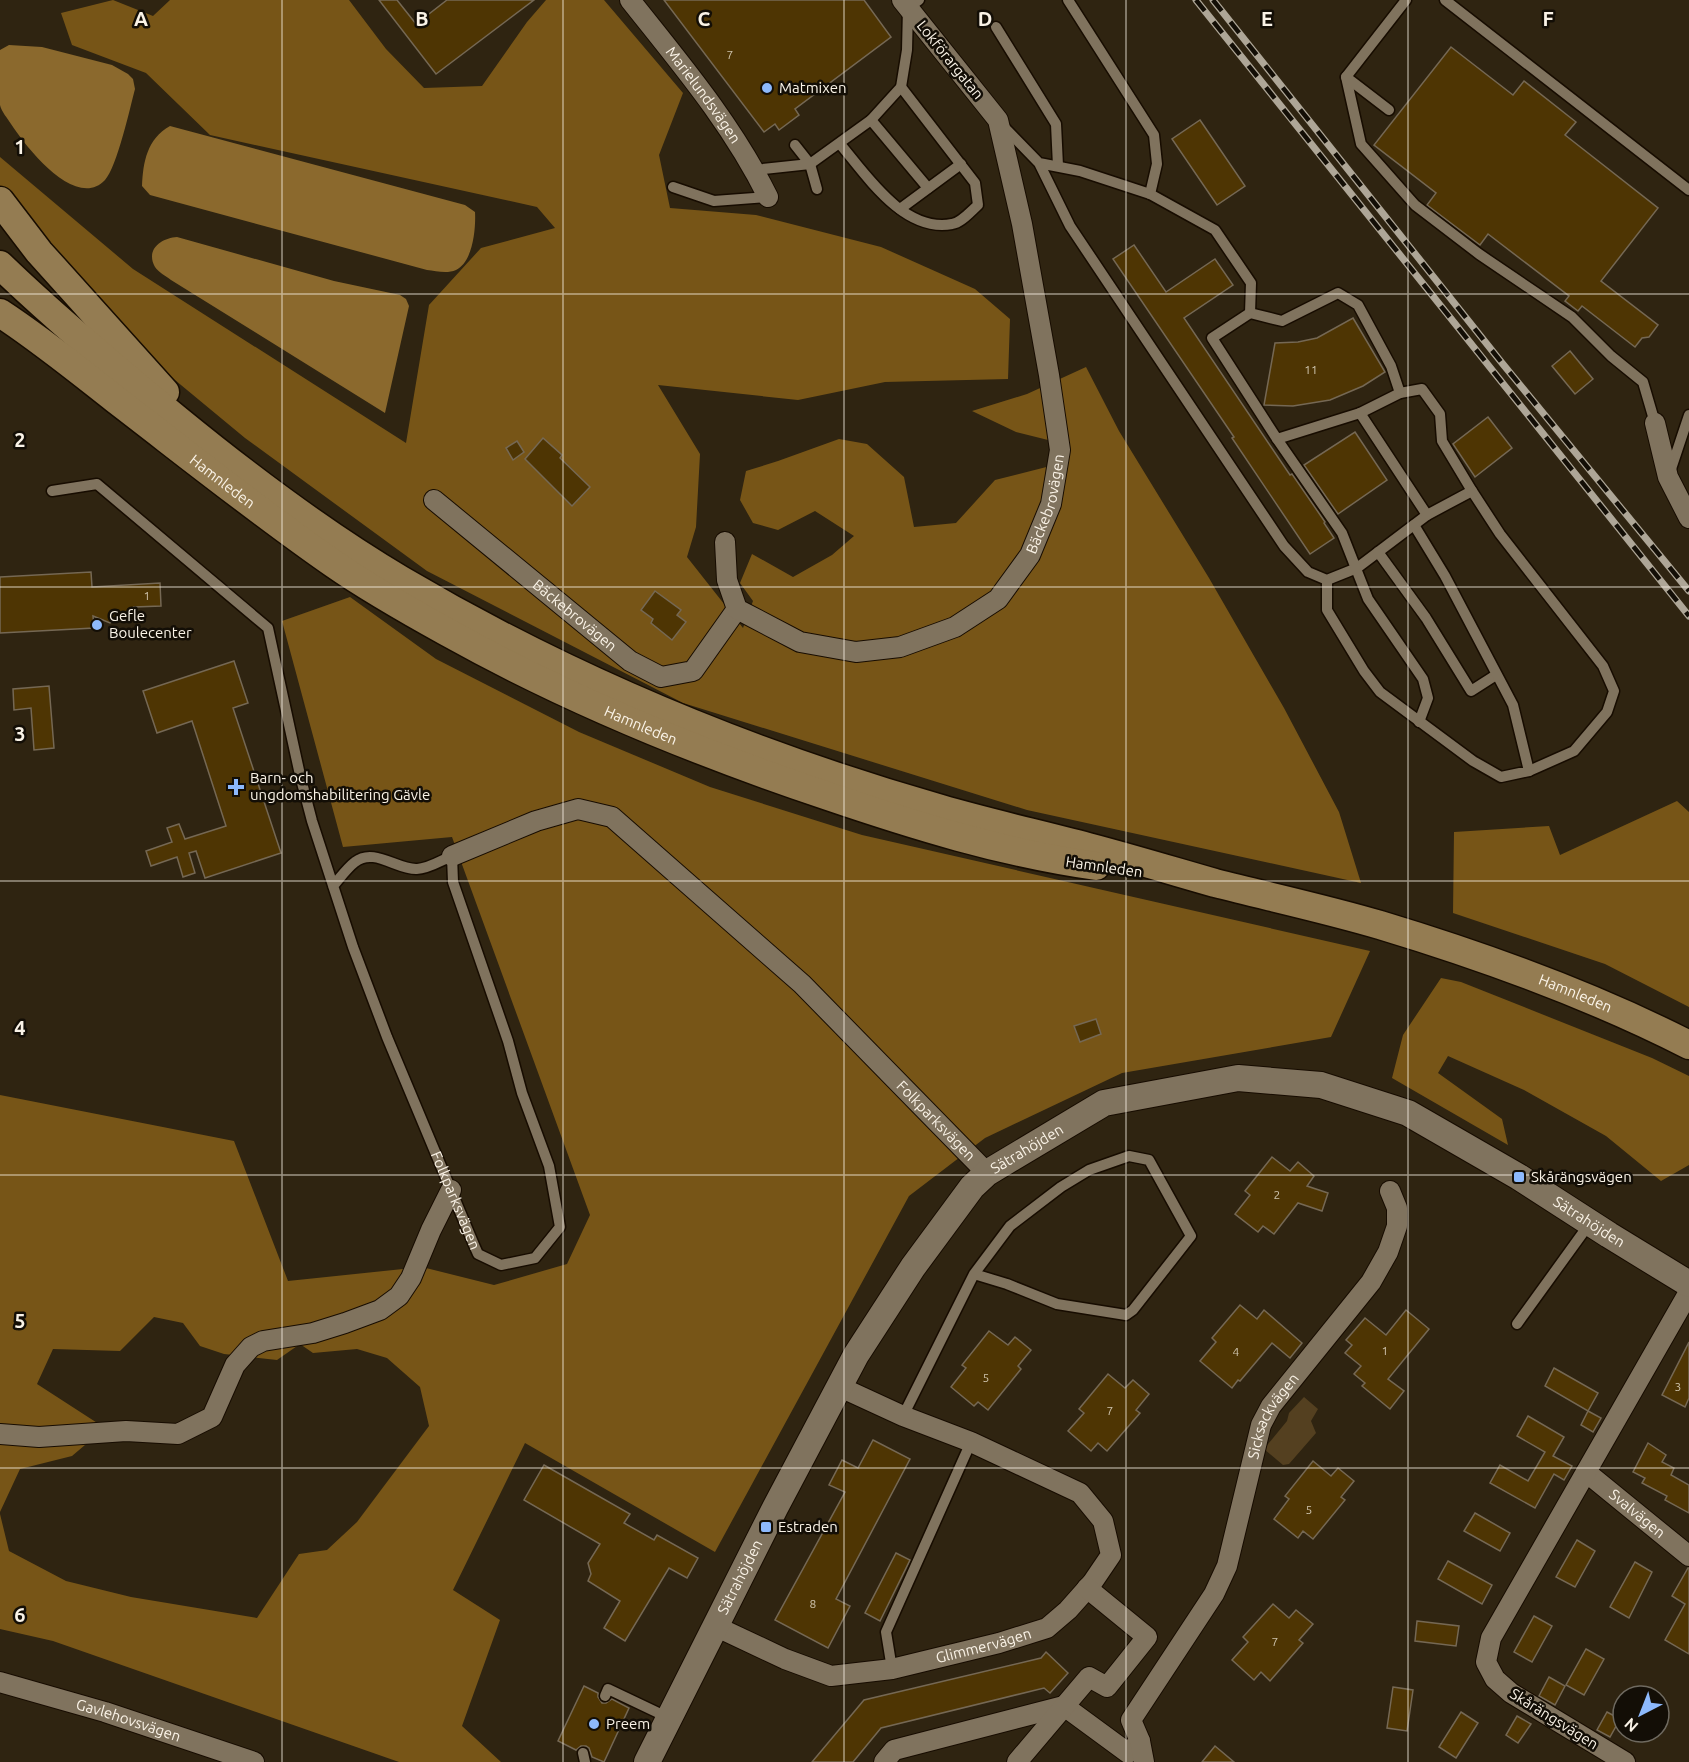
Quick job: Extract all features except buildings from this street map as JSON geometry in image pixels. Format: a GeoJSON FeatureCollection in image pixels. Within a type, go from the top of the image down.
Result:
{"type":"FeatureCollection","features":[{"type":"Feature","properties":{"kind":"main road","name":"Hamnleden"},"geometry":{"type":"LineString","coordinates":[[0,201],[39,252],[222,456]]}},
{"type":"Feature","properties":{"kind":"main road","name":"Hamnleden"},"geometry":{"type":"LineString","coordinates":[[0,265],[104,360],[222,456],[290,507],[397,578],[562,667],[657,710],[755,748],[898,796],[1376,924],[1474,955],[1632,1016],[1689,1045]]}},
{"type":"Feature","properties":{"kind":"main road","name":"Hamnleden"},"geometry":{"type":"LineString","coordinates":[[0,288],[133,413]]}},
{"type":"Feature","properties":{"kind":"main road","name":"Hamnleden"},"geometry":{"type":"LineString","coordinates":[[0,313],[48,347],[259,512],[338,567],[395,603],[546,683],[652,731],[750,770],[852,805],[1019,853],[1215,882]]}},
{"type":"Feature","properties":{"kind":"street","name":"Marielundsvägen"},"geometry":{"type":"LineString","coordinates":[[630,0],[712,103],[768,197]]}},
{"type":"Feature","properties":{"kind":"street","name":"Lokförargatan"},"geometry":{"type":"LineString","coordinates":[[910,3],[998,120]]}},
{"type":"Feature","properties":{"kind":"street","name":"Bäckebrovägen"},"geometry":{"type":"LineString","coordinates":[[434,500],[630,661],[660,677],[693,671],[737,609],[800,642],[856,652],[900,647],[955,627],[998,599],[1030,555],[1051,504],[1060,450],[1022,224],[998,120]]}},
{"type":"Feature","properties":{"kind":"street"},"geometry":{"type":"LineString","coordinates":[[1655,423],[1668,477],[1689,518]]}},
{"type":"Feature","properties":{"kind":"street"},"geometry":{"type":"LineString","coordinates":[[725,542],[727,580],[737,609]]}},
{"type":"Feature","properties":{"kind":"street","name":"Folkparksvägen"},"geometry":{"type":"LineString","coordinates":[[452,856],[536,821],[578,809],[612,817],[802,984],[987,1173]]}},
{"type":"Feature","properties":{"kind":"street","name":"Sätrahöjden"},"geometry":{"type":"LineString","coordinates":[[647,1762],[775,1508],[856,1355],[913,1267],[972,1187],[987,1173],[1104,1103],[1238,1078],[1321,1085],[1408,1113],[1502,1166],[1689,1284]]}},
{"type":"Feature","properties":{"kind":"street"},"geometry":{"type":"LineString","coordinates":[[0,1434],[39,1437],[126,1431],[178,1434],[212,1417],[235,1365],[251,1347],[263,1341],[313,1333],[345,1323],[380,1310],[399,1296],[411,1278],[451,1190]]}},
{"type":"Feature","properties":{"kind":"street","name":"Sicksackvägen"},"geometry":{"type":"LineString","coordinates":[[1144,1762],[1140,1741],[1131,1720],[1215,1594],[1227,1566],[1261,1425],[1271,1406],[1371,1282],[1388,1252],[1397,1226],[1397,1208],[1390,1191]]}},
{"type":"Feature","properties":{"kind":"street","name":"Skårängsvägen"},"geometry":{"type":"LineString","coordinates":[[1625,1762],[1511,1693],[1495,1679],[1486,1662],[1491,1638],[1689,1292]]}},
{"type":"Feature","properties":{"kind":"street","name":"Glimmervägen"},"geometry":{"type":"LineString","coordinates":[[717,1627],[785,1659],[831,1676],[892,1669],[999,1643],[1047,1628],[1068,1610],[1111,1555],[1103,1521],[1080,1493],[972,1442],[903,1416],[840,1387]]}},
{"type":"Feature","properties":{"kind":"street","name":"Svalvägen"},"geometry":{"type":"LineString","coordinates":[[1586,1472],[1689,1556]]}},
{"type":"Feature","properties":{"kind":"street"},"geometry":{"type":"LineString","coordinates":[[1087,1588],[1172,1659]]}},
{"type":"Feature","properties":{"kind":"street"},"geometry":{"type":"LineString","coordinates":[[1017,1762],[1089,1677],[1107,1687],[1147,1637]]}},
{"type":"Feature","properties":{"kind":"street","name":"Gavlehovsvägen"},"geometry":{"type":"LineString","coordinates":[[0,1682],[105,1712],[254,1762]]}},
{"type":"Feature","properties":{"kind":"street"},"geometry":{"type":"LineString","coordinates":[[1064,1706],[1128,1753],[1140,1741]]}},
{"type":"Feature","properties":{"kind":"street"},"geometry":{"type":"LineString","coordinates":[[884,1762],[894,1750],[1064,1706]]}},
{"type":"Feature","properties":{"kind":"lane"},"geometry":{"type":"LineString","coordinates":[[1068,0],[1154,135],[1157,164],[1150,194]]}},
{"type":"Feature","properties":{"kind":"lane"},"geometry":{"type":"LineString","coordinates":[[1346,77],[1406,0]]}},
{"type":"Feature","properties":{"kind":"lane"},"geometry":{"type":"LineString","coordinates":[[1444,0],[1689,190]]}},
{"type":"Feature","properties":{"kind":"lane"},"geometry":{"type":"LineString","coordinates":[[754,170],[810,164],[871,120],[901,87],[907,50],[910,3]]}},
{"type":"Feature","properties":{"kind":"lane"},"geometry":{"type":"LineString","coordinates":[[996,27],[1056,124],[1058,166]]}},
{"type":"Feature","properties":{"kind":"lane"},"geometry":{"type":"LineString","coordinates":[[1346,77],[1389,110]]}},
{"type":"Feature","properties":{"kind":"lane"},"geometry":{"type":"LineString","coordinates":[[1346,77],[1361,144],[1415,205],[1479,255],[1572,317],[1611,356],[1643,382],[1655,423]]}},
{"type":"Feature","properties":{"kind":"lane"},"geometry":{"type":"LineString","coordinates":[[840,144],[884,197],[929,225],[955,225],[978,205],[975,183],[901,87]]}},
{"type":"Feature","properties":{"kind":"lane"},"geometry":{"type":"LineString","coordinates":[[871,120],[928,188]]}},
{"type":"Feature","properties":{"kind":"lane"},"geometry":{"type":"LineString","coordinates":[[998,120],[1039,163],[1070,226],[1284,546],[1308,572],[1326,580],[1357,568],[1427,515],[1472,491]]}},
{"type":"Feature","properties":{"kind":"lane"},"geometry":{"type":"LineString","coordinates":[[795,145],[810,164],[817,189]]}},
{"type":"Feature","properties":{"kind":"lane"},"geometry":{"type":"LineString","coordinates":[[1039,163],[1080,171],[1150,194],[1215,230],[1251,284],[1250,313]]}},
{"type":"Feature","properties":{"kind":"lane"},"geometry":{"type":"LineString","coordinates":[[900,209],[961,164]]}},
{"type":"Feature","properties":{"kind":"lane"},"geometry":{"type":"LineString","coordinates":[[673,187],[714,201],[768,197]]}},
{"type":"Feature","properties":{"kind":"lane"},"geometry":{"type":"LineString","coordinates":[[1400,393],[1391,366],[1358,305],[1338,293],[1282,321],[1250,313],[1212,338],[1277,439],[1342,533],[1368,599],[1423,679],[1428,698],[1419,722]]}},
{"type":"Feature","properties":{"kind":"lane"},"geometry":{"type":"LineString","coordinates":[[1277,439],[1360,413],[1400,393],[1422,389],[1440,414],[1442,441],[1500,534],[1603,666],[1614,691],[1607,712],[1574,751],[1529,771],[1500,777],[1473,761],[1380,692],[1364,671],[1327,610],[1326,580]]}},
{"type":"Feature","properties":{"kind":"lane"},"geometry":{"type":"LineString","coordinates":[[1360,413],[1427,515]]}},
{"type":"Feature","properties":{"kind":"lane"},"geometry":{"type":"LineString","coordinates":[[1668,477],[1689,415]]}},
{"type":"Feature","properties":{"kind":"lane"},"geometry":{"type":"LineString","coordinates":[[52,491],[97,484],[268,628],[300,775],[333,886]]}},
{"type":"Feature","properties":{"kind":"lane"},"geometry":{"type":"LineString","coordinates":[[1414,525],[1445,576],[1513,705],[1529,771]]}},
{"type":"Feature","properties":{"kind":"lane"},"geometry":{"type":"LineString","coordinates":[[1378,552],[1426,618],[1472,691],[1496,675]]}},
{"type":"Feature","properties":{"kind":"lane","name":"Folkparksvägen"},"geometry":{"type":"LineString","coordinates":[[452,856],[453,882],[508,1041],[522,1093],[549,1166],[560,1227],[535,1258],[501,1265],[477,1254],[387,1037],[333,886],[356,860],[367,857],[377,857],[392,865],[418,869],[452,856]]}},
{"type":"Feature","properties":{"kind":"lane"},"geometry":{"type":"LineString","coordinates":[[903,1416],[974,1274],[1010,1226],[1089,1170],[1129,1156],[1149,1160],[1191,1236],[1133,1310],[1126,1315],[1057,1305],[1007,1284],[974,1274]]}},
{"type":"Feature","properties":{"kind":"lane"},"geometry":{"type":"LineString","coordinates":[[1517,1324],[1590,1223]]}},
{"type":"Feature","properties":{"kind":"lane"},"geometry":{"type":"LineString","coordinates":[[892,1669],[886,1632],[972,1442]]}},
{"type":"Feature","properties":{"kind":"lane"},"geometry":{"type":"LineString","coordinates":[[605,1696],[608,1689],[669,1718]]}},
{"type":"Feature","properties":{"kind":"shaded area"},"geometry":{"type":"Polygon","coordinates":[[[113,0],[153,16],[170,0],[349,0],[386,49],[424,88],[482,86],[527,22],[546,0],[604,0],[683,93],[659,155],[670,208],[756,215],[881,247],[975,289],[1010,319],[1008,379],[885,382],[798,400],[658,385],[700,454],[696,527],[687,557],[743,628],[753,601],[740,583],[752,554],[793,577],[832,555],[854,536],[815,511],[778,530],[753,523],[740,500],[746,471],[839,439],[867,444],[904,477],[914,527],[956,523],[995,480],[1066,462],[1064,444],[1016,432],[972,411],[1027,394],[1086,367],[1119,431],[1209,578],[1284,708],[1339,812],[1361,883],[1027,810],[683,703],[427,571],[245,438],[152,361],[0,191],[0,157],[133,269],[406,443],[429,305],[481,248],[555,228],[537,207],[210,135],[146,73],[72,45],[61,13],[113,0]]]}},
{"type":"Feature","properties":{"kind":"shaded area"},"geometry":{"type":"Polygon","coordinates":[[[9,45],[42,47],[112,65],[133,79],[135,89],[123,137],[110,173],[105,180],[93,187],[80,188],[66,182],[40,160],[18,134],[0,105],[0,50],[9,45]]]}},
{"type":"Feature","properties":{"kind":"shaded area"},"geometry":{"type":"Polygon","coordinates":[[[170,126],[465,205],[475,212],[474,235],[470,252],[462,266],[456,270],[445,272],[427,270],[150,195],[142,186],[145,160],[156,137],[170,126]]]}},
{"type":"Feature","properties":{"kind":"shaded area"},"geometry":{"type":"Polygon","coordinates":[[[177,237],[334,281],[400,295],[406,299],[409,306],[385,413],[158,271],[152,261],[154,250],[161,242],[177,237]]]}},
{"type":"Feature","properties":{"kind":"shaded area"},"geometry":{"type":"Polygon","coordinates":[[[350,597],[436,659],[579,732],[710,787],[862,835],[1370,951],[1331,1037],[1122,1073],[985,1138],[909,1196],[715,1552],[525,1443],[453,1590],[500,1620],[462,1726],[501,1762],[399,1762],[53,1641],[0,1629],[0,1514],[9,1551],[66,1581],[131,1597],[257,1618],[299,1554],[327,1550],[357,1522],[429,1426],[420,1387],[387,1358],[357,1349],[313,1353],[300,1344],[277,1360],[224,1354],[200,1346],[183,1323],[154,1317],[120,1351],[53,1349],[37,1384],[105,1428],[72,1456],[20,1469],[0,1512],[0,1095],[234,1141],[288,1281],[422,1267],[494,1285],[567,1264],[590,1215],[452,837],[343,847],[282,621],[350,597]]]}},
{"type":"Feature","properties":{"kind":"shaded area"},"geometry":{"type":"Polygon","coordinates":[[[1677,801],[1689,812],[1689,1007],[1605,964],[1453,913],[1454,832],[1549,826],[1560,855],[1677,801]]]}},
{"type":"Feature","properties":{"kind":"shaded area"},"geometry":{"type":"Polygon","coordinates":[[[1441,978],[1461,982],[1652,1058],[1689,1076],[1689,1165],[1661,1181],[1606,1136],[1524,1090],[1448,1056],[1438,1073],[1502,1119],[1508,1145],[1392,1078],[1403,1035],[1441,978]]]}},
{"type":"Feature","properties":{"kind":"shaded area"},"geometry":{"type":"Polygon","coordinates":[[[1304,1397],[1318,1409],[1311,1421],[1316,1433],[1289,1464],[1283,1465],[1264,1449],[1287,1421],[1289,1413],[1304,1397]]]}},
{"type":"Feature","properties":{"kind":"railway"},"geometry":{"type":"LineString","coordinates":[[1196,0],[1689,616]]}},
{"type":"Feature","properties":{"kind":"railway"},"geometry":{"type":"LineString","coordinates":[[1213,0],[1502,363],[1689,591]]}},
{"type":"Feature","properties":{"kind":"place","name":"Matmixen"},"geometry":{"type":"Point","coordinates":[767,88]}},
{"type":"Feature","properties":{"kind":"place","name":"Gefle Boulecenter"},"geometry":{"type":"Point","coordinates":[97,625]}},
{"type":"Feature","properties":{"kind":"place","name":"Barn- och ungdomshabilitering Gävle"},"geometry":{"type":"Point","coordinates":[236,787]}},
{"type":"Feature","properties":{"kind":"place","name":"Skårängsvägen"},"geometry":{"type":"Point","coordinates":[1519,1177]}},
{"type":"Feature","properties":{"kind":"place","name":"Estraden"},"geometry":{"type":"Point","coordinates":[766,1527]}},
{"type":"Feature","properties":{"kind":"place","name":"Preem"},"geometry":{"type":"Point","coordinates":[594,1724]}}]}
